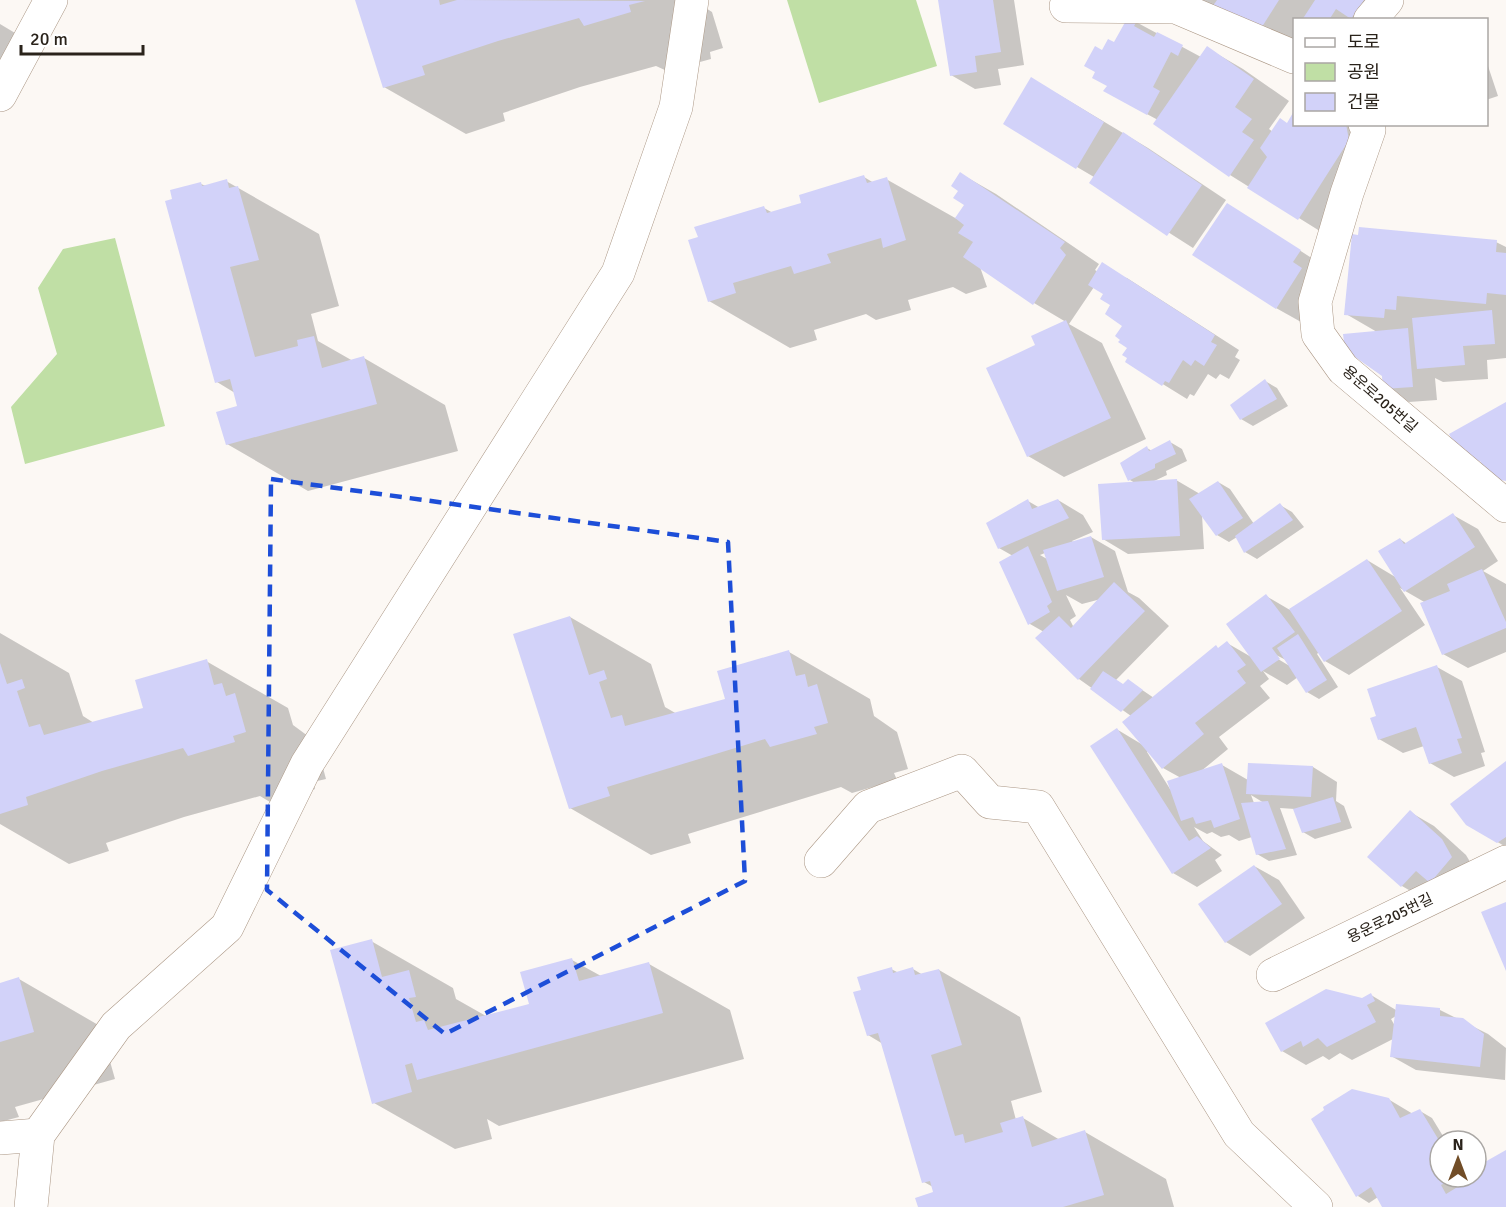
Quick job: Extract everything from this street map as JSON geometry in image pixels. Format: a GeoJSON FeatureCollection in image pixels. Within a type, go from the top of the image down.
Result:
{"type":"FeatureCollection","features":[{"type":"Feature","properties":{"kind":"street"},"geometry":{"type":"LineString","coordinates":[[0,95],[51,0]]}},
{"type":"Feature","properties":{"kind":"street"},"geometry":{"type":"LineString","coordinates":[[31,1207],[38,1135],[116,1026],[227,927],[306,764],[618,273],[676,107],[692,0]]}},
{"type":"Feature","properties":{"kind":"street"},"geometry":{"type":"LineString","coordinates":[[1372,18],[1387,0]]}},
{"type":"Feature","properties":{"kind":"street"},"geometry":{"type":"LineString","coordinates":[[1066,6],[1176,7],[1293,57]]}},
{"type":"Feature","properties":{"kind":"street","name":"용운로205번길"},"geometry":{"type":"LineString","coordinates":[[1366,126],[1369,130],[1347,193],[1315,302],[1318,334],[1343,369],[1506,506]]}},
{"type":"Feature","properties":{"kind":"street"},"geometry":{"type":"LineString","coordinates":[[821,861],[868,807],[962,771],[990,801],[1038,807],[1239,1134],[1316,1207]]}},
{"type":"Feature","properties":{"kind":"street","name":"용운로205번길"},"geometry":{"type":"LineString","coordinates":[[1273,975],[1506,862]]}},
{"type":"Feature","properties":{"kind":"street"},"geometry":{"type":"LineString","coordinates":[[0,1138],[38,1135]]}},
{"type":"Feature","properties":{"kind":"highlighted area"},"geometry":{"type":"Polygon","coordinates":[[[271,479],[728,542],[745,881],[445,1034],[267,890],[271,479]]]}},
{"type":"Feature","properties":{"kind":"green space"},"geometry":{"type":"Polygon","coordinates":[[[787,0],[916,0],[937,66],[819,103],[787,0]]]}},
{"type":"Feature","properties":{"kind":"green space"},"geometry":{"type":"Polygon","coordinates":[[[115,238],[165,426],[25,464],[11,407],[57,354],[38,288],[63,249],[115,238]]]}},
{"type":"Feature","properties":{"kind":"building"},"geometry":{"type":"Polygon","coordinates":[[[355,0],[439,0],[440,5],[457,0],[645,1],[629,5],[631,12],[584,26],[579,18],[422,66],[425,75],[383,88],[355,0]]]}},
{"type":"Feature","properties":{"kind":"building"},"geometry":{"type":"Polygon","coordinates":[[[938,0],[993,0],[1001,52],[975,56],[977,72],[950,76],[938,0]]]}},
{"type":"Feature","properties":{"kind":"building"},"geometry":{"type":"Polygon","coordinates":[[[1217,0],[1279,0],[1255,38],[1210,10],[1217,0]]]}},
{"type":"Feature","properties":{"kind":"building"},"geometry":{"type":"Polygon","coordinates":[[[1315,0],[1364,0],[1352,18],[1336,9],[1330,18],[1303,18],[1315,0]]]}},
{"type":"Feature","properties":{"kind":"building"},"geometry":{"type":"Polygon","coordinates":[[[1128,17],[1137,21],[1134,26],[1154,37],[1157,32],[1183,45],[1178,56],[1171,52],[1153,87],[1160,91],[1147,115],[1103,91],[1107,86],[1092,78],[1095,72],[1084,66],[1095,46],[1102,50],[1108,39],[1114,42],[1128,17]]]}},
{"type":"Feature","properties":{"kind":"building"},"geometry":{"type":"Polygon","coordinates":[[[1207,46],[1254,79],[1235,107],[1252,119],[1242,132],[1254,140],[1229,177],[1153,124],[1207,46]]]}},
{"type":"Feature","properties":{"kind":"building"},"geometry":{"type":"Polygon","coordinates":[[[1031,77],[1104,122],[1076,169],[1003,124],[1031,77]]]}},
{"type":"Feature","properties":{"kind":"building"},"geometry":{"type":"Polygon","coordinates":[[[1293,113],[1293,126],[1346,126],[1349,140],[1298,220],[1247,188],[1267,157],[1260,148],[1280,118],[1287,123],[1293,113]]]}},
{"type":"Feature","properties":{"kind":"building"},"geometry":{"type":"Polygon","coordinates":[[[1123,132],[1202,185],[1167,236],[1089,183],[1123,132]]]}},
{"type":"Feature","properties":{"kind":"building"},"geometry":{"type":"Polygon","coordinates":[[[960,172],[1065,242],[1060,248],[1066,255],[1033,305],[963,257],[973,242],[958,233],[964,225],[955,218],[964,205],[953,198],[958,191],[951,186],[960,172]]]}},
{"type":"Feature","properties":{"kind":"building"},"geometry":{"type":"Polygon","coordinates":[[[864,175],[867,183],[887,177],[906,240],[883,248],[881,238],[827,254],[831,263],[794,274],[791,266],[733,283],[736,293],[708,302],[688,240],[698,237],[694,227],[764,206],[767,213],[801,203],[799,195],[864,175]]]}},
{"type":"Feature","properties":{"kind":"building"},"geometry":{"type":"Polygon","coordinates":[[[227,179],[229,188],[238,186],[259,260],[230,267],[255,357],[298,346],[297,340],[314,336],[322,368],[364,356],[377,404],[226,445],[216,412],[237,406],[230,379],[215,383],[165,201],[172,199],[170,190],[201,182],[202,186],[227,179]]]}},
{"type":"Feature","properties":{"kind":"building"},"geometry":{"type":"Polygon","coordinates":[[[1227,203],[1301,250],[1293,262],[1302,268],[1276,309],[1192,255],[1227,203]]]}},
{"type":"Feature","properties":{"kind":"building"},"geometry":{"type":"Polygon","coordinates":[[[1359,227],[1497,240],[1496,252],[1506,253],[1506,295],[1487,293],[1486,304],[1397,296],[1396,310],[1385,309],[1384,318],[1344,315],[1352,234],[1358,235],[1359,227]]]}},
{"type":"Feature","properties":{"kind":"building"},"geometry":{"type":"Polygon","coordinates":[[[1102,262],[1215,335],[1211,342],[1217,345],[1204,366],[1195,360],[1191,366],[1183,360],[1169,383],[1165,381],[1162,386],[1125,362],[1127,358],[1122,355],[1127,348],[1118,342],[1120,340],[1115,336],[1122,326],[1105,314],[1110,305],[1100,299],[1103,294],[1088,285],[1102,262]]]}},
{"type":"Feature","properties":{"kind":"building"},"geometry":{"type":"Polygon","coordinates":[[[1492,310],[1495,344],[1463,346],[1465,365],[1417,369],[1412,318],[1492,310]]]}},
{"type":"Feature","properties":{"kind":"building"},"geometry":{"type":"Polygon","coordinates":[[[1066,320],[1111,418],[1027,457],[986,368],[1035,345],[1031,336],[1066,320]]]}},
{"type":"Feature","properties":{"kind":"building"},"geometry":{"type":"Polygon","coordinates":[[[1408,328],[1413,387],[1383,389],[1382,376],[1345,350],[1343,334],[1408,328]]]}},
{"type":"Feature","properties":{"kind":"building"},"geometry":{"type":"Polygon","coordinates":[[[1265,379],[1277,399],[1240,420],[1230,405],[1265,379]]]}},
{"type":"Feature","properties":{"kind":"building"},"geometry":{"type":"Polygon","coordinates":[[[1506,402],[1506,481],[1489,478],[1480,461],[1474,465],[1465,449],[1459,452],[1449,434],[1506,402]]]}},
{"type":"Feature","properties":{"kind":"building"},"geometry":{"type":"Polygon","coordinates":[[[1170,440],[1176,454],[1155,464],[1155,468],[1128,481],[1120,463],[1147,446],[1149,451],[1170,440]]]}},
{"type":"Feature","properties":{"kind":"building"},"geometry":{"type":"Polygon","coordinates":[[[1177,479],[1180,536],[1102,540],[1098,484],[1177,479]]]}},
{"type":"Feature","properties":{"kind":"building"},"geometry":{"type":"Polygon","coordinates":[[[1218,481],[1243,518],[1216,536],[1189,499],[1218,481]]]}},
{"type":"Feature","properties":{"kind":"building"},"geometry":{"type":"Polygon","coordinates":[[[1028,499],[1032,509],[1058,499],[1069,518],[998,549],[986,523],[1028,499]]]}},
{"type":"Feature","properties":{"kind":"building"},"geometry":{"type":"Polygon","coordinates":[[[1280,503],[1293,520],[1244,553],[1235,536],[1280,503]]]}},
{"type":"Feature","properties":{"kind":"building"},"geometry":{"type":"Polygon","coordinates":[[[1453,513],[1475,547],[1404,592],[1378,551],[1400,538],[1404,544],[1453,513]]]}},
{"type":"Feature","properties":{"kind":"building"},"geometry":{"type":"Polygon","coordinates":[[[1091,536],[1104,577],[1057,591],[1043,550],[1091,536]]]}},
{"type":"Feature","properties":{"kind":"building"},"geometry":{"type":"Polygon","coordinates":[[[1028,546],[1052,602],[1047,606],[1050,612],[1028,625],[999,562],[1028,546]]]}},
{"type":"Feature","properties":{"kind":"building"},"geometry":{"type":"Polygon","coordinates":[[[1367,559],[1402,611],[1324,662],[1289,609],[1367,559]]]}},
{"type":"Feature","properties":{"kind":"building"},"geometry":{"type":"Polygon","coordinates":[[[1482,569],[1506,622],[1506,628],[1442,655],[1420,603],[1450,591],[1447,584],[1482,569]]]}},
{"type":"Feature","properties":{"kind":"building"},"geometry":{"type":"Polygon","coordinates":[[[1114,582],[1145,611],[1078,680],[1035,638],[1059,616],[1071,628],[1114,582]]]}},
{"type":"Feature","properties":{"kind":"building"},"geometry":{"type":"Polygon","coordinates":[[[1266,594],[1295,632],[1272,648],[1280,659],[1261,672],[1226,624],[1266,594]]]}},
{"type":"Feature","properties":{"kind":"building"},"geometry":{"type":"Polygon","coordinates":[[[570,616],[589,675],[604,670],[607,679],[599,682],[611,718],[622,715],[625,726],[725,699],[717,671],[789,650],[796,676],[805,674],[808,687],[817,684],[828,723],[814,727],[817,734],[770,747],[765,739],[607,787],[610,796],[569,809],[513,634],[570,616]]]}},
{"type":"Feature","properties":{"kind":"building"},"geometry":{"type":"Polygon","coordinates":[[[1298,634],[1327,680],[1306,693],[1277,648],[1298,634]]]}},
{"type":"Feature","properties":{"kind":"building"},"geometry":{"type":"Polygon","coordinates":[[[1227,641],[1246,665],[1237,671],[1246,683],[1195,723],[1204,734],[1162,769],[1122,722],[1216,645],[1218,648],[1227,641]]]}},
{"type":"Feature","properties":{"kind":"building"},"geometry":{"type":"Polygon","coordinates":[[[207,659],[214,685],[222,683],[226,696],[235,693],[246,732],[233,736],[235,742],[188,756],[183,748],[102,771],[26,797],[28,805],[0,814],[0,663],[7,684],[22,679],[25,688],[17,691],[29,727],[40,724],[44,735],[143,708],[135,680],[207,659]]]}},
{"type":"Feature","properties":{"kind":"building"},"geometry":{"type":"Polygon","coordinates":[[[1437,665],[1462,738],[1457,739],[1462,753],[1429,764],[1416,727],[1378,740],[1370,718],[1376,716],[1367,689],[1437,665]]]}},
{"type":"Feature","properties":{"kind":"building"},"geometry":{"type":"Polygon","coordinates":[[[1103,671],[1123,684],[1128,679],[1143,690],[1121,712],[1090,689],[1103,671]]]}},
{"type":"Feature","properties":{"kind":"building"},"geometry":{"type":"Polygon","coordinates":[[[1117,728],[1189,841],[1197,836],[1211,848],[1172,874],[1090,746],[1117,728]]]}},
{"type":"Feature","properties":{"kind":"building"},"geometry":{"type":"Polygon","coordinates":[[[1506,761],[1506,837],[1497,843],[1466,825],[1450,804],[1506,761]]]}},
{"type":"Feature","properties":{"kind":"building"},"geometry":{"type":"Polygon","coordinates":[[[1222,763],[1240,819],[1214,828],[1211,820],[1196,824],[1193,817],[1181,821],[1167,781],[1222,763]]]}},
{"type":"Feature","properties":{"kind":"building"},"geometry":{"type":"Polygon","coordinates":[[[1248,763],[1313,766],[1311,797],[1246,794],[1248,763]]]}},
{"type":"Feature","properties":{"kind":"building"},"geometry":{"type":"Polygon","coordinates":[[[1333,797],[1341,822],[1302,833],[1293,809],[1333,797]]]}},
{"type":"Feature","properties":{"kind":"building"},"geometry":{"type":"Polygon","coordinates":[[[1268,801],[1286,849],[1256,855],[1241,803],[1268,801]]]}},
{"type":"Feature","properties":{"kind":"building"},"geometry":{"type":"Polygon","coordinates":[[[1410,810],[1442,839],[1452,857],[1430,883],[1416,871],[1401,887],[1367,857],[1410,810]]]}},
{"type":"Feature","properties":{"kind":"building"},"geometry":{"type":"Polygon","coordinates":[[[1254,865],[1282,904],[1225,943],[1198,904],[1254,865]]]}},
{"type":"Feature","properties":{"kind":"building"},"geometry":{"type":"Polygon","coordinates":[[[1506,902],[1506,971],[1481,912],[1506,902]]]}},
{"type":"Feature","properties":{"kind":"building"},"geometry":{"type":"Polygon","coordinates":[[[372,939],[382,977],[409,970],[416,997],[409,998],[416,1022],[424,1020],[428,1030],[529,1004],[520,972],[572,958],[579,981],[649,962],[663,1013],[417,1080],[412,1063],[405,1065],[412,1092],[372,1104],[330,950],[372,939]]]}},
{"type":"Feature","properties":{"kind":"building"},"geometry":{"type":"Polygon","coordinates":[[[892,967],[893,973],[913,967],[915,975],[939,969],[962,1045],[931,1055],[955,1136],[963,1134],[965,1143],[1003,1132],[1000,1123],[1023,1116],[1032,1147],[1085,1130],[1104,1195],[1063,1207],[918,1207],[915,1198],[933,1192],[930,1181],[922,1183],[878,1033],[867,1036],[853,992],[861,990],[857,977],[892,967]]]}},
{"type":"Feature","properties":{"kind":"building"},"geometry":{"type":"Polygon","coordinates":[[[19,977],[34,1032],[0,1042],[0,983],[19,977]]]}},
{"type":"Feature","properties":{"kind":"building"},"geometry":{"type":"Polygon","coordinates":[[[1326,989],[1362,998],[1371,993],[1375,1001],[1367,1005],[1376,1022],[1327,1047],[1318,1038],[1303,1047],[1301,1041],[1281,1052],[1265,1023],[1326,989]]]}},
{"type":"Feature","properties":{"kind":"building"},"geometry":{"type":"Polygon","coordinates":[[[1396,1004],[1440,1008],[1440,1016],[1463,1018],[1484,1034],[1480,1067],[1390,1057],[1396,1004]]]}},
{"type":"Feature","properties":{"kind":"building"},"geometry":{"type":"Polygon","coordinates":[[[1352,1089],[1389,1098],[1400,1118],[1420,1109],[1432,1129],[1428,1129],[1428,1189],[1443,1189],[1446,1194],[1454,1189],[1488,1189],[1488,1160],[1506,1150],[1506,1207],[1382,1207],[1371,1187],[1356,1197],[1311,1119],[1324,1110],[1323,1107],[1352,1089]]]}}]}
